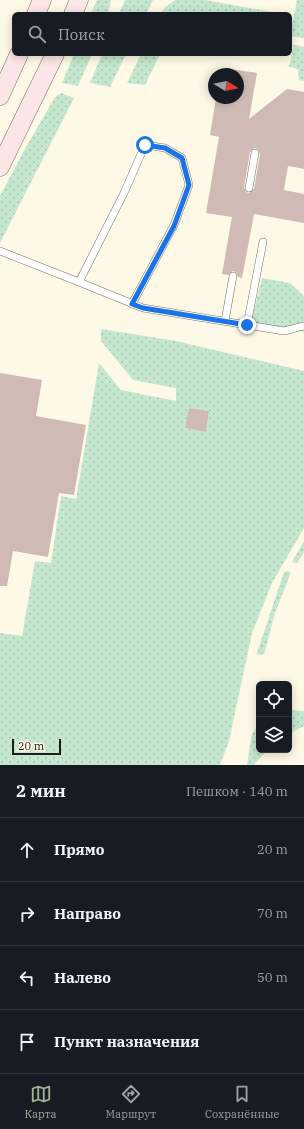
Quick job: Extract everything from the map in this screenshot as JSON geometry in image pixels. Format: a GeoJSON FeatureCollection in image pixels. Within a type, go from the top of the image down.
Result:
{"type":"FeatureCollection","features":[{"type":"Feature","properties":{"kind":"main road"},"geometry":{"type":"LineString","coordinates":[[37,12],[42,0]]}},
{"type":"Feature","properties":{"kind":"main road"},"geometry":{"type":"LineString","coordinates":[[74,12],[79,0]]}},
{"type":"Feature","properties":{"kind":"main road"},"geometry":{"type":"LineString","coordinates":[[0,96],[18,56]]}},
{"type":"Feature","properties":{"kind":"main road"},"geometry":{"type":"LineString","coordinates":[[0,167],[54,56]]}},
{"type":"Feature","properties":{"kind":"lane"},"geometry":{"type":"LineString","coordinates":[[79,282],[114,214],[145,145],[165,148],[182,158],[189,185],[174,226],[132,304]]}},
{"type":"Feature","properties":{"kind":"lane"},"geometry":{"type":"LineString","coordinates":[[249,188],[255,152]]}},
{"type":"Feature","properties":{"kind":"lane"},"geometry":{"type":"LineString","coordinates":[[247,325],[262,242]]}},
{"type":"Feature","properties":{"kind":"lane"},"geometry":{"type":"LineString","coordinates":[[0,251],[143,308],[284,331],[304,326]]}},
{"type":"Feature","properties":{"kind":"lane"},"geometry":{"type":"LineString","coordinates":[[225,321],[233,276]]}},
{"type":"Feature","properties":{"kind":"green space"},"geometry":{"type":"Polygon","coordinates":[[[97,0],[111,0],[108,12],[92,12],[97,0]]]}},
{"type":"Feature","properties":{"kind":"green space"},"geometry":{"type":"Polygon","coordinates":[[[125,0],[153,0],[147,12],[120,12],[125,0]]]}},
{"type":"Feature","properties":{"kind":"green space"},"geometry":{"type":"Polygon","coordinates":[[[175,0],[205,0],[272,12],[162,12],[164,8],[175,0]]]}},
{"type":"Feature","properties":{"kind":"green space"},"geometry":{"type":"Polygon","coordinates":[[[297,0],[304,0],[304,38],[292,36],[292,26],[297,0]]]}},
{"type":"Feature","properties":{"kind":"green space"},"geometry":{"type":"Polygon","coordinates":[[[294,45],[304,47],[304,81],[299,80],[298,69],[289,67],[294,45]]]}},
{"type":"Feature","properties":{"kind":"green space"},"geometry":{"type":"Polygon","coordinates":[[[73,56],[91,56],[78,86],[62,83],[73,56]]]}},
{"type":"Feature","properties":{"kind":"green space"},"geometry":{"type":"Polygon","coordinates":[[[101,56],[125,56],[110,87],[90,83],[101,56]]]}},
{"type":"Feature","properties":{"kind":"green space"},"geometry":{"type":"Polygon","coordinates":[[[140,56],[159,56],[145,85],[127,83],[140,56]]]}},
{"type":"Feature","properties":{"kind":"green space"},"geometry":{"type":"Polygon","coordinates":[[[61,93],[74,98],[0,243],[0,196],[55,97],[61,93]]]}},
{"type":"Feature","properties":{"kind":"green space"},"geometry":{"type":"Polygon","coordinates":[[[262,278],[290,283],[304,296],[304,332],[251,322],[262,278]]]}},
{"type":"Feature","properties":{"kind":"green space"},"geometry":{"type":"Polygon","coordinates":[[[101,329],[176,341],[304,371],[304,528],[272,583],[252,633],[229,741],[220,765],[0,765],[0,633],[22,636],[35,561],[51,563],[61,496],[76,499],[99,363],[121,390],[176,401],[176,388],[133,380],[101,341],[101,329]],[[189,408],[185,428],[206,432],[209,411],[189,408]]]}},
{"type":"Feature","properties":{"kind":"green space"},"geometry":{"type":"Polygon","coordinates":[[[304,541],[304,552],[297,563],[292,562],[304,541]]]}},
{"type":"Feature","properties":{"kind":"green space"},"geometry":{"type":"Polygon","coordinates":[[[284,572],[290,572],[290,575],[275,613],[264,654],[258,655],[257,653],[284,572]]]}},
{"type":"Feature","properties":{"kind":"green space"},"geometry":{"type":"Polygon","coordinates":[[[292,710],[304,711],[304,726],[292,732],[292,710]]]}},
{"type":"Feature","properties":{"kind":"green space"},"geometry":{"type":"Polygon","coordinates":[[[256,728],[256,753],[264,753],[254,765],[247,765],[252,734],[256,728]]]}},
{"type":"Feature","properties":{"kind":"building"},"geometry":{"type":"Polygon","coordinates":[[[244,71],[257,73],[249,119],[287,89],[304,92],[304,169],[288,166],[284,190],[304,194],[304,223],[254,214],[242,278],[238,277],[236,272],[233,271],[228,275],[222,274],[232,217],[206,213],[219,137],[210,135],[215,104],[244,104],[244,71]],[[254,148],[250,152],[244,187],[246,192],[249,193],[254,189],[260,154],[258,149],[254,148]]]}},
{"type":"Feature","properties":{"kind":"building"},"geometry":{"type":"Polygon","coordinates":[[[0,373],[42,380],[36,416],[86,425],[74,495],[59,493],[48,557],[13,551],[7,586],[0,586],[0,373]]]}},
{"type":"Feature","properties":{"kind":"building"},"geometry":{"type":"Polygon","coordinates":[[[189,408],[209,411],[206,432],[185,428],[189,408]]]}},
{"type":"Feature","properties":{"kind":"route"},"geometry":{"type":"LineString","coordinates":[[145,145],[165,148],[182,158],[189,185],[174,226],[148,271],[132,304],[143,308],[247,325]]}}]}
